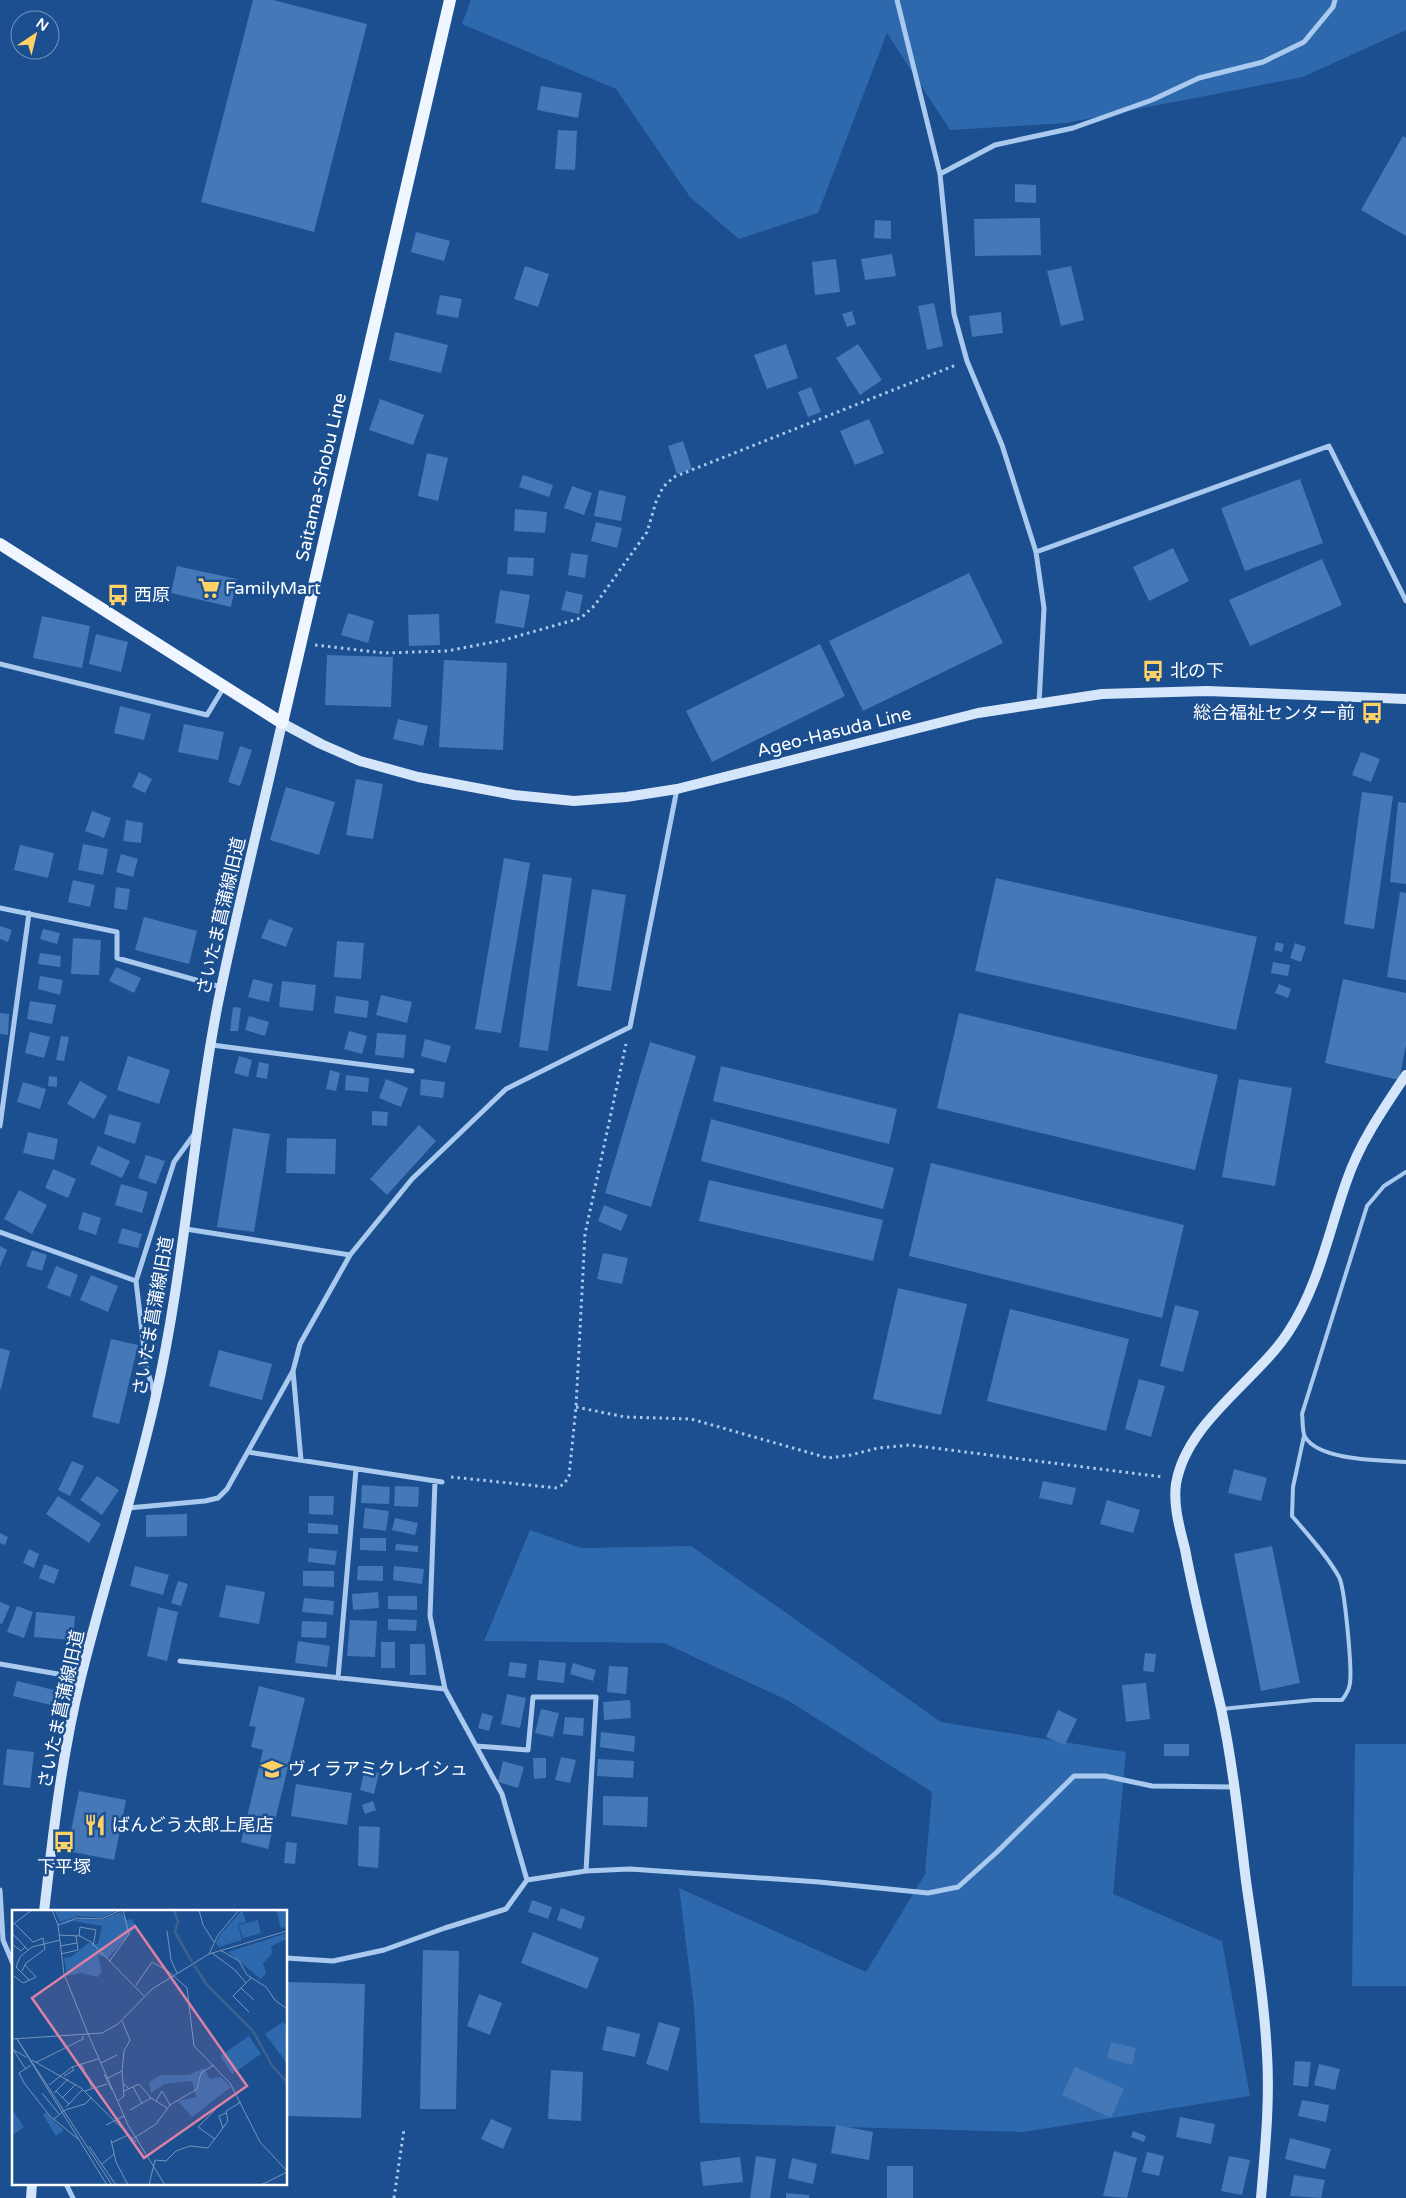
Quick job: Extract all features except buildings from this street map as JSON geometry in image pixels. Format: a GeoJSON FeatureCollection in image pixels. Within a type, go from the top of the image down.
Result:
{"type":"FeatureCollection","features":[{"type":"Feature","properties":{"kind":"main road","name":"Saitama-Shobu Line"},"geometry":{"type":"LineString","coordinates":[[282,723],[302,644],[357,396],[450,0]]}},
{"type":"Feature","properties":{"kind":"main road"},"geometry":{"type":"LineString","coordinates":[[0,544],[282,723]]}},
{"type":"Feature","properties":{"kind":"street"},"geometry":{"type":"LineString","coordinates":[[898,0],[940,174],[954,314],[967,361],[1002,445],[1036,552],[1044,608],[1039,704]]}},
{"type":"Feature","properties":{"kind":"street"},"geometry":{"type":"LineString","coordinates":[[940,174],[996,145],[1073,128],[1152,100],[1199,78],[1263,62],[1304,42],[1333,8],[1335,0]]}},
{"type":"Feature","properties":{"kind":"street"},"geometry":{"type":"LineString","coordinates":[[1036,552],[1329,446],[1406,601]]}},
{"type":"Feature","properties":{"kind":"street"},"geometry":{"type":"LineString","coordinates":[[0,664],[207,715],[224,687]]}},
{"type":"Feature","properties":{"kind":"street","name":"Ageo-Hasuda Line"},"geometry":{"type":"LineString","coordinates":[[282,723],[321,744],[360,761],[460,786],[574,801],[626,797],[677,789],[978,713],[1102,694],[1163,691],[1406,699]]}},
{"type":"Feature","properties":{"kind":"street","name":"さいたま菖蒲線旧道"},"geometry":{"type":"LineString","coordinates":[[44,1910],[60,1787],[81,1678],[128,1508],[155,1398],[186,1228],[198,1128],[222,987],[282,723]]}},
{"type":"Feature","properties":{"kind":"street"},"geometry":{"type":"LineString","coordinates":[[128,1508],[205,1501],[218,1498],[227,1489],[293,1371],[300,1344],[350,1255],[412,1179],[506,1089],[630,1027],[677,789]]}},
{"type":"Feature","properties":{"kind":"street"},"geometry":{"type":"LineString","coordinates":[[0,908],[117,932],[117,958],[222,987]]}},
{"type":"Feature","properties":{"kind":"street"},"geometry":{"type":"LineString","coordinates":[[0,1126],[29,913]]}},
{"type":"Feature","properties":{"kind":"street"},"geometry":{"type":"LineString","coordinates":[[212,1045],[412,1071]]}},
{"type":"Feature","properties":{"kind":"street"},"geometry":{"type":"LineString","coordinates":[[1261,2198],[1268,2118],[1267,2053],[1234,1787],[1221,1709],[1194,1595],[1176,1506],[1178,1479],[1189,1450],[1204,1428],[1288,1334],[1301,1312],[1311,1291],[1348,1176],[1368,1135],[1406,1075]]}},
{"type":"Feature","properties":{"kind":"street"},"geometry":{"type":"LineString","coordinates":[[155,1398],[146,1366],[136,1281],[174,1162],[198,1128]]}},
{"type":"Feature","properties":{"kind":"street"},"geometry":{"type":"LineString","coordinates":[[186,1228],[350,1255]]}},
{"type":"Feature","properties":{"kind":"street"},"geometry":{"type":"LineString","coordinates":[[0,1232],[136,1281]]}},
{"type":"Feature","properties":{"kind":"street"},"geometry":{"type":"LineString","coordinates":[[293,1371],[301,1460]]}},
{"type":"Feature","properties":{"kind":"street"},"geometry":{"type":"LineString","coordinates":[[248,1452],[442,1482]]}},
{"type":"Feature","properties":{"kind":"street"},"geometry":{"type":"LineString","coordinates":[[338,1678],[356,1469]]}},
{"type":"Feature","properties":{"kind":"street"},"geometry":{"type":"LineString","coordinates":[[435,1481],[430,1616],[445,1689],[502,1794],[527,1880]]}},
{"type":"Feature","properties":{"kind":"street"},"geometry":{"type":"LineString","coordinates":[[180,1661],[445,1689]]}},
{"type":"Feature","properties":{"kind":"street"},"geometry":{"type":"LineString","coordinates":[[0,1664],[81,1678]]}},
{"type":"Feature","properties":{"kind":"street"},"geometry":{"type":"LineString","coordinates":[[476,1746],[528,1750],[532,1697],[596,1697],[586,1871]]}},
{"type":"Feature","properties":{"kind":"street"},"geometry":{"type":"LineString","coordinates":[[288,1958],[333,1961],[384,1950],[506,1909],[527,1880],[586,1871],[630,1869],[819,1882],[928,1892],[958,1886],[997,1852],[1074,1776],[1105,1776],[1152,1786],[1234,1787]]}},
{"type":"Feature","properties":{"kind":"street"},"geometry":{"type":"LineString","coordinates":[[0,1890],[3,1940],[12,1961]]}},
{"type":"Feature","properties":{"kind":"street"},"geometry":{"type":"LineString","coordinates":[[67,2186],[73,2198]]}},
{"type":"Feature","properties":{"kind":"lane"},"geometry":{"type":"LineString","coordinates":[[1221,1709],[1314,1700],[1342,1700],[1348,1692],[1351,1682],[1347,1628],[1340,1578],[1312,1539],[1292,1516],[1293,1487],[1304,1436],[1302,1414],[1367,1206],[1384,1186],[1406,1172]]}},
{"type":"Feature","properties":{"kind":"lane"},"geometry":{"type":"LineString","coordinates":[[1304,1436],[1317,1449],[1357,1458],[1406,1462]]}},
{"type":"Feature","properties":{"kind":"path"},"geometry":{"type":"LineString","coordinates":[[302,644],[384,653],[447,651],[504,640],[581,618],[594,605],[647,532],[656,502],[663,487],[674,477],[967,361]]}},
{"type":"Feature","properties":{"kind":"path"},"geometry":{"type":"LineString","coordinates":[[442,1482],[450,1477],[557,1488],[564,1484],[569,1476],[576,1407],[585,1234],[630,1027]]}},
{"type":"Feature","properties":{"kind":"path"},"geometry":{"type":"LineString","coordinates":[[576,1407],[625,1417],[691,1419],[828,1458],[851,1455],[878,1448],[910,1445],[1178,1479]]}},
{"type":"Feature","properties":{"kind":"path"},"geometry":{"type":"LineString","coordinates":[[394,2198],[404,2129]]}},
{"type":"Feature","properties":{"kind":"shaded area"},"geometry":{"type":"Polygon","coordinates":[[[471,0],[1406,0],[1406,30],[1303,77],[1066,123],[950,130],[887,33],[818,213],[739,239],[690,197],[616,89],[462,24],[471,0]]]}},
{"type":"Feature","properties":{"kind":"shaded area"},"geometry":{"type":"Polygon","coordinates":[[[530,1530],[581,1548],[691,1546],[941,1722],[1126,1752],[1113,1894],[1222,1941],[1250,2096],[1023,2132],[700,2123],[694,2007],[679,1888],[866,1972],[925,1874],[932,1792],[789,1701],[664,1643],[484,1641],[530,1530]]]}},
{"type":"Feature","properties":{"kind":"shaded area"},"geometry":{"type":"Polygon","coordinates":[[[1355,1744],[1406,1744],[1406,1986],[1352,1986],[1355,1744]]]}},
{"type":"Feature","properties":{"kind":"place","name":"FamilyMart"},"geometry":{"type":"Point","coordinates":[209,588]}},
{"type":"Feature","properties":{"kind":"place","name":"西原"},"geometry":{"type":"Point","coordinates":[118,595]}},
{"type":"Feature","properties":{"kind":"place","name":"北の下"},"geometry":{"type":"Point","coordinates":[1153,671]}},
{"type":"Feature","properties":{"kind":"place","name":"総合福祉センター前"},"geometry":{"type":"Point","coordinates":[1372,713]}},
{"type":"Feature","properties":{"kind":"place","name":"ヴィラアミクレイシュ"},"geometry":{"type":"Point","coordinates":[272,1769]}},
{"type":"Feature","properties":{"kind":"place","name":"ばんどう太郎上尾店"},"geometry":{"type":"Point","coordinates":[95,1825]}},
{"type":"Feature","properties":{"kind":"place","name":"下平塚"},"geometry":{"type":"Point","coordinates":[64,1842]}}]}
